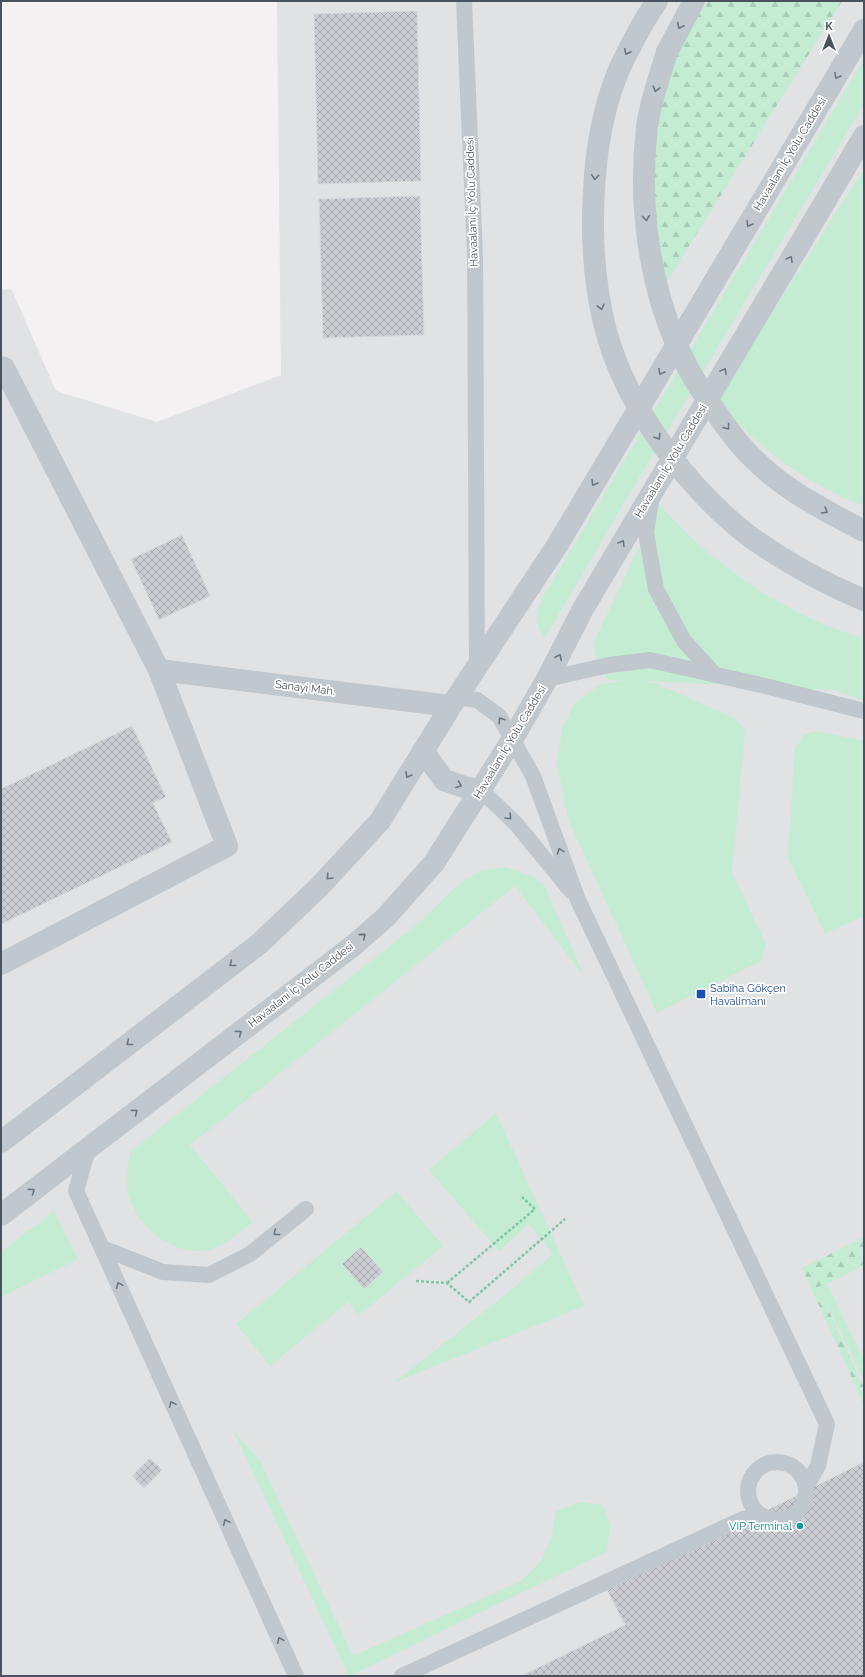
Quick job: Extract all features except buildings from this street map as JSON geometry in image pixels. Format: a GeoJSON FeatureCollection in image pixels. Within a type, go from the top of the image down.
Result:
{"type":"FeatureCollection","features":[{"type":"Feature","properties":{"kind":"street"},"geometry":{"type":"LineString","coordinates":[[694,1],[667,52],[647,126],[644,159],[644,199],[653,269],[675,340],[698,386],[740,445],[760,465],[789,488],[828,513],[864,531]]}},
{"type":"Feature","properties":{"kind":"street"},"geometry":{"type":"LineString","coordinates":[[652,10],[618,72],[607,105],[598,143],[594,179],[592,221],[598,295],[607,333],[617,361],[638,405],[662,444],[683,472],[724,514],[749,535],[784,560],[827,584],[864,600]]}},
{"type":"Feature","properties":{"kind":"street","name":"Havaalanı İç Yolu Caddesi"},"geometry":{"type":"LineString","coordinates":[[1,1142],[259,944],[318,888],[380,821],[454,701],[558,544],[864,30]]}},
{"type":"Feature","properties":{"kind":"street","name":"Havaalanı İç Yolu Caddesi"},"geometry":{"type":"LineString","coordinates":[[1,1215],[354,945],[386,917],[434,863],[512,740],[547,679],[583,609],[864,136]]}},
{"type":"Feature","properties":{"kind":"street"},"geometry":{"type":"LineString","coordinates":[[1,367],[4,368],[159,670],[227,846],[1,964]]}},
{"type":"Feature","properties":{"kind":"street","name":"Sanayi Mah."},"geometry":{"type":"LineString","coordinates":[[159,670],[454,701]]}},
{"type":"Feature","properties":{"kind":"street"},"geometry":{"type":"LineString","coordinates":[[423,751],[444,780],[467,788],[481,790]]}},
{"type":"Feature","properties":{"kind":"lane","name":"Havaalanı İç Yolu Caddesi"},"geometry":{"type":"LineString","coordinates":[[464,1],[475,255],[477,666]]}},
{"type":"Feature","properties":{"kind":"lane"},"geometry":{"type":"LineString","coordinates":[[652,493],[646,533],[656,589],[684,641],[715,675]]}},
{"type":"Feature","properties":{"kind":"lane"},"geometry":{"type":"LineString","coordinates":[[547,679],[609,665],[650,660],[864,711]]}},
{"type":"Feature","properties":{"kind":"lane"},"geometry":{"type":"LineString","coordinates":[[454,701],[477,700],[499,716],[532,776],[578,900],[827,1424],[818,1466],[806,1487]]}},
{"type":"Feature","properties":{"kind":"lane"},"geometry":{"type":"LineString","coordinates":[[481,790],[517,826],[578,900]]}},
{"type":"Feature","properties":{"kind":"lane"},"geometry":{"type":"LineString","coordinates":[[88,1149],[76,1191],[296,1676]]}},
{"type":"Feature","properties":{"kind":"lane"},"geometry":{"type":"LineString","coordinates":[[102,1248],[163,1272],[209,1275],[250,1254],[306,1208]]}},
{"type":"Feature","properties":{"kind":"lane"},"geometry":{"type":"LineString","coordinates":[[775,1462],[786,1463],[797,1470],[803,1477],[806,1487],[805,1500],[799,1511],[788,1518],[775,1520],[762,1516],[753,1508],[748,1497],[749,1485],[754,1474],[763,1466],[775,1462]]}},
{"type":"Feature","properties":{"kind":"lane"},"geometry":{"type":"LineString","coordinates":[[402,1676],[743,1519],[762,1516]]}},
{"type":"Feature","properties":{"kind":"path"},"geometry":{"type":"LineString","coordinates":[[447,1283],[535,1209],[522,1196]]}},
{"type":"Feature","properties":{"kind":"path"},"geometry":{"type":"LineString","coordinates":[[416,1281],[447,1283],[469,1302],[566,1219]]}},
{"type":"Feature","properties":{"kind":"shaded area"},"geometry":{"type":"Polygon","coordinates":[[[277,1],[864,1],[864,1676],[1,1676],[1,289],[12,290],[56,391],[157,422],[281,375],[277,1]]]}},
{"type":"Feature","properties":{"kind":"green space"},"geometry":{"type":"Polygon","coordinates":[[[708,1],[842,1],[663,288],[649,222],[656,119],[678,52],[694,22],[708,1]]]}},
{"type":"Feature","properties":{"kind":"green space"},"geometry":{"type":"Polygon","coordinates":[[[864,59],[864,104],[630,493],[545,638],[539,628],[537,618],[543,597],[864,59]]]}},
{"type":"Feature","properties":{"kind":"green space"},"geometry":{"type":"Polygon","coordinates":[[[864,169],[864,505],[848,500],[800,474],[756,440],[716,400],[864,169]]]}},
{"type":"Feature","properties":{"kind":"green space"},"geometry":{"type":"Polygon","coordinates":[[[659,505],[705,550],[760,591],[800,614],[864,638],[864,700],[833,690],[643,681],[655,683],[734,718],[745,731],[732,873],[766,944],[761,961],[657,1013],[569,821],[557,764],[562,729],[575,703],[601,684],[628,681],[608,680],[596,662],[594,642],[659,505]]]}},
{"type":"Feature","properties":{"kind":"green space"},"geometry":{"type":"Polygon","coordinates":[[[817,731],[864,741],[864,916],[825,933],[788,858],[795,748],[805,734],[817,731]]]}},
{"type":"Feature","properties":{"kind":"green space"},"geometry":{"type":"Polygon","coordinates":[[[506,867],[531,876],[544,885],[584,976],[515,886],[190,1145],[253,1222],[222,1245],[203,1251],[189,1250],[175,1246],[162,1240],[150,1230],[140,1219],[128,1193],[127,1177],[131,1151],[414,927],[460,883],[482,870],[506,867]]]}},
{"type":"Feature","properties":{"kind":"green space"},"geometry":{"type":"Polygon","coordinates":[[[496,1113],[584,1306],[395,1382],[505,1295],[553,1254],[529,1224],[499,1251],[429,1170],[496,1113]]]}},
{"type":"Feature","properties":{"kind":"green space"},"geometry":{"type":"Polygon","coordinates":[[[397,1191],[443,1246],[359,1315],[348,1302],[270,1366],[236,1324],[397,1191]]]}},
{"type":"Feature","properties":{"kind":"green space"},"geometry":{"type":"Polygon","coordinates":[[[54,1211],[78,1259],[1,1297],[1,1252],[54,1211]]]}},
{"type":"Feature","properties":{"kind":"green space"},"geometry":{"type":"Polygon","coordinates":[[[864,1237],[864,1264],[818,1287],[864,1388],[864,1405],[802,1268],[864,1237]]]}},
{"type":"Feature","properties":{"kind":"green space"},"geometry":{"type":"Polygon","coordinates":[[[864,1241],[864,1265],[827,1284],[864,1360],[864,1380],[809,1268],[864,1241]]]}},
{"type":"Feature","properties":{"kind":"green space"},"geometry":{"type":"Polygon","coordinates":[[[233,1430],[259,1459],[353,1656],[521,1581],[542,1560],[552,1535],[556,1511],[581,1502],[602,1505],[611,1525],[606,1552],[349,1676],[233,1430]]]}},
{"type":"Feature","properties":{"kind":"place","name":"Sabiha Gökçen Havalimanı"},"geometry":{"type":"Point","coordinates":[701,994]}},
{"type":"Feature","properties":{"kind":"place","name":"VIP Terminal"},"geometry":{"type":"Point","coordinates":[800,1526]}}]}
